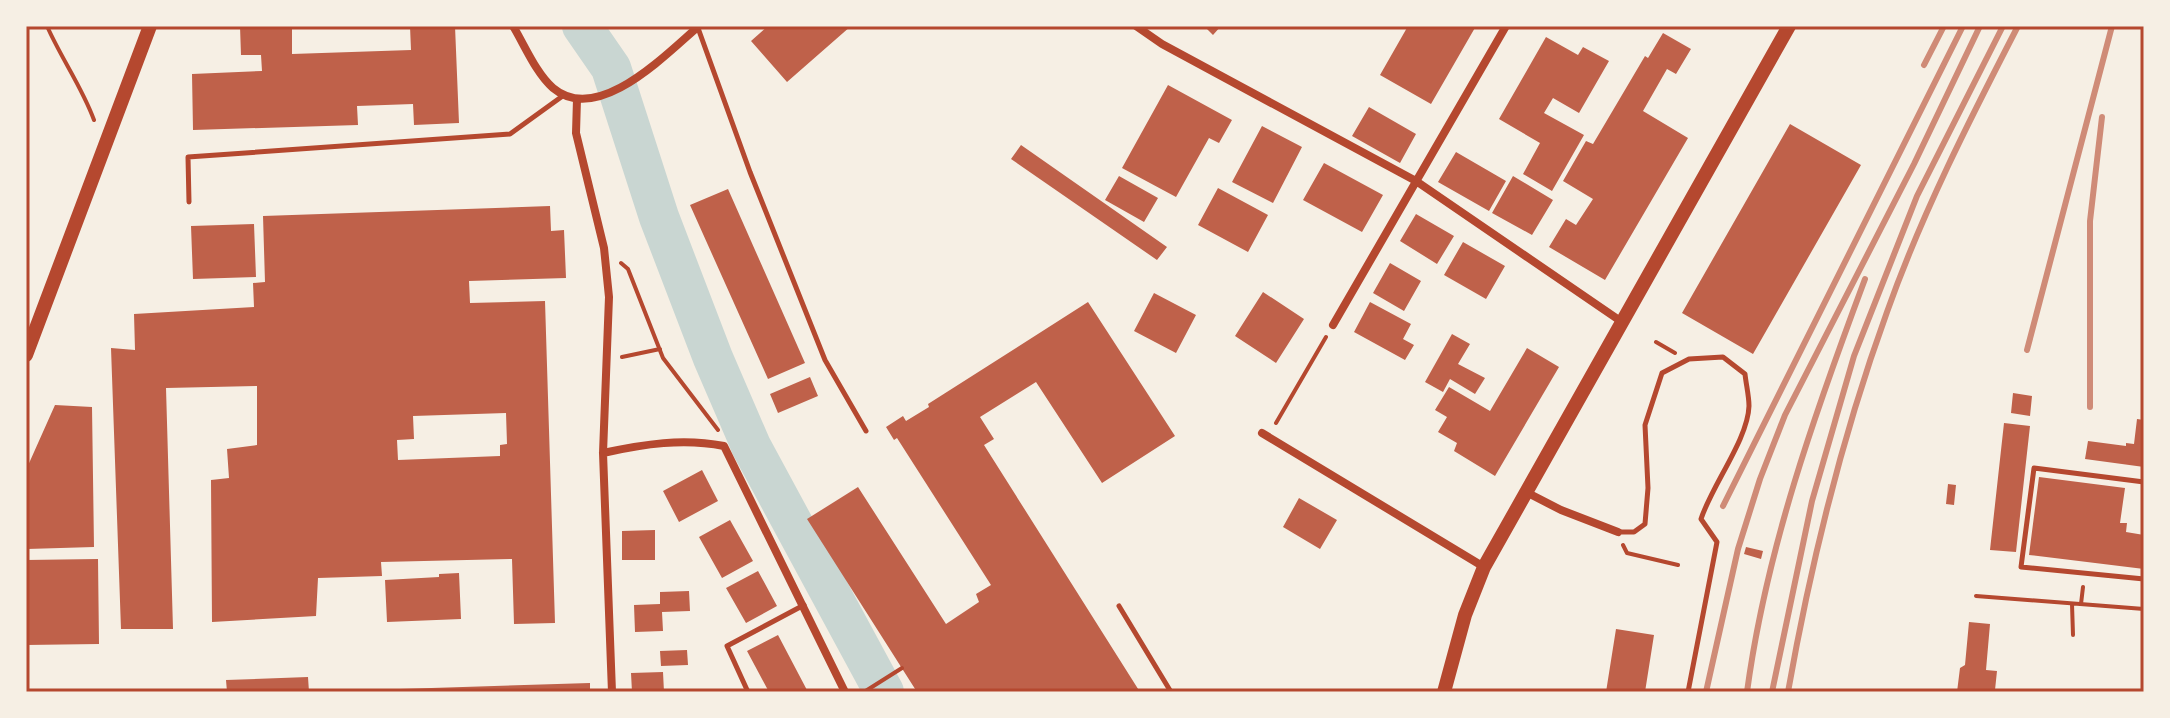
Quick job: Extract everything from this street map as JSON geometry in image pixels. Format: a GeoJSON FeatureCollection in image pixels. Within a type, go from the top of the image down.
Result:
{"type":"FeatureCollection","features":[{"type":"Feature","properties":{"kind":"main road"},"geometry":{"type":"LineString","coordinates":[[26,355],[150,26]]}},
{"type":"Feature","properties":{"kind":"main road"},"geometry":{"type":"LineString","coordinates":[[1444,692],[1465,615],[1484,567],[1789,26]]}},
{"type":"Feature","properties":{"kind":"street"},"geometry":{"type":"LineString","coordinates":[[513,26],[545,80],[564,95],[577,99],[602,97],[666,54],[699,26]]}},
{"type":"Feature","properties":{"kind":"street"},"geometry":{"type":"LineString","coordinates":[[1136,26],[1162,44],[1416,181],[1622,322]]}},
{"type":"Feature","properties":{"kind":"street"},"geometry":{"type":"LineString","coordinates":[[1333,325],[1506,26]]}},
{"type":"Feature","properties":{"kind":"street"},"geometry":{"type":"LineString","coordinates":[[577,99],[576,133],[604,248],[609,297],[603,453],[612,692]]}},
{"type":"Feature","properties":{"kind":"street"},"geometry":{"type":"LineString","coordinates":[[1265,435],[1484,567]]}},
{"type":"Feature","properties":{"kind":"street"},"geometry":{"type":"LineString","coordinates":[[603,453],[642,444],[696,441],[724,446],[845,692]]}},
{"type":"Feature","properties":{"kind":"street"},"geometry":{"type":"LineString","coordinates":[[1526,492],[1561,510],[1618,532]]}},
{"type":"Feature","properties":{"kind":"lane"},"geometry":{"type":"LineString","coordinates":[[699,26],[750,172],[825,360],[866,431]]}},
{"type":"Feature","properties":{"kind":"lane"},"geometry":{"type":"LineString","coordinates":[[189,202],[188,157],[510,134],[564,95]]}},
{"type":"Feature","properties":{"kind":"lane"},"geometry":{"type":"LineString","coordinates":[[1618,532],[1634,532],[1645,524],[1648,488],[1645,425],[1662,373],[1689,359],[1723,357],[1745,374],[1749,408],[1741,433],[1701,519],[1717,542],[1688,692]]}},
{"type":"Feature","properties":{"kind":"lane"},"geometry":{"type":"LineString","coordinates":[[2144,482],[2034,468],[2021,567],[2144,579]]}},
{"type":"Feature","properties":{"kind":"lane"},"geometry":{"type":"LineString","coordinates":[[748,692],[727,646],[804,605]]}},
{"type":"Feature","properties":{"kind":"lane"},"geometry":{"type":"LineString","coordinates":[[1119,606],[1171,692]]}},
{"type":"Feature","properties":{"kind":"path"},"geometry":{"type":"LineString","coordinates":[[47,26],[86,99],[104,146]]}},
{"type":"Feature","properties":{"kind":"path"},"geometry":{"type":"LineString","coordinates":[[604,248],[628,269],[663,358],[722,435],[724,446]]}},
{"type":"Feature","properties":{"kind":"path"},"geometry":{"type":"LineString","coordinates":[[1265,435],[1333,325]]}},
{"type":"Feature","properties":{"kind":"path"},"geometry":{"type":"LineString","coordinates":[[1656,342],[1671,351]]}},
{"type":"Feature","properties":{"kind":"path"},"geometry":{"type":"LineString","coordinates":[[608,360],[660,349]]}},
{"type":"Feature","properties":{"kind":"path"},"geometry":{"type":"LineString","coordinates":[[1618,532],[1627,553],[1678,565]]}},
{"type":"Feature","properties":{"kind":"path"},"geometry":{"type":"LineString","coordinates":[[1976,596],[2144,609]]}},
{"type":"Feature","properties":{"kind":"path"},"geometry":{"type":"LineString","coordinates":[[2072,604],[2073,635]]}},
{"type":"Feature","properties":{"kind":"path"},"geometry":{"type":"LineString","coordinates":[[865,692],[902,668]]}},
{"type":"Feature","properties":{"kind":"building"},"geometry":{"type":"Polygon","coordinates":[[[240,26],[292,26],[292,54],[411,50],[410,26],[455,26],[459,123],[414,125],[413,104],[357,106],[358,125],[193,130],[192,74],[262,71],[261,55],[241,55],[240,26]]]}},
{"type":"Feature","properties":{"kind":"building"},"geometry":{"type":"Polygon","coordinates":[[[768,26],[851,26],[787,82],[751,41],[768,26]]]}},
{"type":"Feature","properties":{"kind":"building"},"geometry":{"type":"Polygon","coordinates":[[[1204,26],[1221,26],[1213,35],[1204,26]]]}},
{"type":"Feature","properties":{"kind":"building"},"geometry":{"type":"Polygon","coordinates":[[[1408,26],[1476,26],[1431,104],[1380,75],[1408,26]]]}},
{"type":"Feature","properties":{"kind":"building"},"geometry":{"type":"Polygon","coordinates":[[[1663,33],[1691,49],[1676,74],[1667,69],[1643,111],[1688,138],[1605,280],[1549,247],[1566,219],[1576,225],[1593,199],[1563,181],[1586,141],[1593,144],[1645,56],[1648,58],[1663,33]]]}},
{"type":"Feature","properties":{"kind":"building"},"geometry":{"type":"Polygon","coordinates":[[[1546,37],[1578,55],[1583,47],[1609,61],[1579,113],[1553,98],[1544,113],[1584,135],[1552,191],[1523,174],[1540,143],[1499,119],[1546,37]]]}},
{"type":"Feature","properties":{"kind":"building"},"geometry":{"type":"Polygon","coordinates":[[[1168,85],[1232,120],[1219,143],[1209,138],[1176,197],[1122,168],[1168,85]]]}},
{"type":"Feature","properties":{"kind":"building"},"geometry":{"type":"Polygon","coordinates":[[[1369,107],[1416,134],[1400,163],[1352,136],[1369,107]]]}},
{"type":"Feature","properties":{"kind":"building"},"geometry":{"type":"Polygon","coordinates":[[[1790,124],[1861,165],[1753,354],[1682,313],[1790,124]]]}},
{"type":"Feature","properties":{"kind":"building"},"geometry":{"type":"Polygon","coordinates":[[[1262,126],[1302,147],[1273,203],[1232,182],[1262,126]]]}},
{"type":"Feature","properties":{"kind":"building"},"geometry":{"type":"Polygon","coordinates":[[[1021,145],[1167,247],[1157,260],[1011,159],[1021,145]]]}},
{"type":"Feature","properties":{"kind":"building"},"geometry":{"type":"Polygon","coordinates":[[[1456,152],[1506,181],[1489,211],[1438,182],[1456,152]]]}},
{"type":"Feature","properties":{"kind":"building"},"geometry":{"type":"Polygon","coordinates":[[[1324,163],[1383,195],[1362,232],[1303,200],[1324,163]]]}},
{"type":"Feature","properties":{"kind":"building"},"geometry":{"type":"Polygon","coordinates":[[[1119,176],[1158,198],[1144,222],[1105,200],[1119,176]]]}},
{"type":"Feature","properties":{"kind":"building"},"geometry":{"type":"Polygon","coordinates":[[[1513,176],[1553,200],[1532,235],[1492,213],[1513,176]]]}},
{"type":"Feature","properties":{"kind":"building"},"geometry":{"type":"Polygon","coordinates":[[[1218,188],[1268,215],[1248,252],[1198,225],[1218,188]]]}},
{"type":"Feature","properties":{"kind":"building"},"geometry":{"type":"Polygon","coordinates":[[[728,189],[805,363],[768,379],[690,205],[728,189]]]}},
{"type":"Feature","properties":{"kind":"building"},"geometry":{"type":"Polygon","coordinates":[[[550,206],[551,231],[564,230],[566,278],[469,281],[470,303],[545,301],[555,623],[514,624],[512,559],[381,562],[382,576],[318,578],[316,616],[212,622],[211,480],[229,478],[227,449],[257,445],[257,386],[166,388],[173,629],[121,629],[111,348],[135,350],[134,314],[254,307],[253,283],[265,282],[263,216],[550,206]],[[506,413],[413,416],[414,439],[397,440],[398,460],[500,456],[500,445],[507,444],[506,413]]]}},
{"type":"Feature","properties":{"kind":"building"},"geometry":{"type":"Polygon","coordinates":[[[1416,214],[1454,236],[1437,264],[1400,241],[1416,214]]]}},
{"type":"Feature","properties":{"kind":"building"},"geometry":{"type":"Polygon","coordinates":[[[254,224],[256,277],[193,279],[191,226],[254,224]]]}},
{"type":"Feature","properties":{"kind":"building"},"geometry":{"type":"Polygon","coordinates":[[[1463,242],[1505,266],[1486,299],[1444,275],[1463,242]]]}},
{"type":"Feature","properties":{"kind":"building"},"geometry":{"type":"Polygon","coordinates":[[[1390,263],[1421,281],[1404,311],[1373,293],[1390,263]]]}},
{"type":"Feature","properties":{"kind":"building"},"geometry":{"type":"Polygon","coordinates":[[[1263,292],[1304,319],[1276,363],[1235,336],[1263,292]]]}},
{"type":"Feature","properties":{"kind":"building"},"geometry":{"type":"Polygon","coordinates":[[[1154,293],[1196,315],[1176,353],[1134,331],[1154,293]]]}},
{"type":"Feature","properties":{"kind":"building"},"geometry":{"type":"Polygon","coordinates":[[[1088,302],[1175,436],[1102,483],[1036,382],[980,417],[994,439],[984,445],[1140,692],[917,692],[807,519],[858,487],[946,624],[979,602],[976,594],[991,585],[897,438],[894,440],[886,427],[903,416],[906,421],[929,407],[928,404],[1088,302]]]}},
{"type":"Feature","properties":{"kind":"building"},"geometry":{"type":"Polygon","coordinates":[[[1370,302],[1411,324],[1403,339],[1414,345],[1405,360],[1354,332],[1370,302]]]}},
{"type":"Feature","properties":{"kind":"building"},"geometry":{"type":"Polygon","coordinates":[[[1452,334],[1470,344],[1458,364],[1485,378],[1475,394],[1450,379],[1443,392],[1425,382],[1452,334]]]}},
{"type":"Feature","properties":{"kind":"building"},"geometry":{"type":"Polygon","coordinates":[[[1527,348],[1559,367],[1495,476],[1454,451],[1457,443],[1438,432],[1447,417],[1435,410],[1449,387],[1490,411],[1527,348]]]}},
{"type":"Feature","properties":{"kind":"building"},"geometry":{"type":"Polygon","coordinates":[[[810,377],[818,396],[778,413],[770,394],[810,377]]]}},
{"type":"Feature","properties":{"kind":"building"},"geometry":{"type":"Polygon","coordinates":[[[2013,393],[2032,396],[2030,416],[2011,413],[2013,393]]]}},
{"type":"Feature","properties":{"kind":"building"},"geometry":{"type":"Polygon","coordinates":[[[55,405],[92,407],[94,547],[27,549],[26,470],[55,405]]]}},
{"type":"Feature","properties":{"kind":"building"},"geometry":{"type":"Polygon","coordinates":[[[2137,419],[2144,420],[2144,467],[2085,459],[2088,441],[2126,446],[2126,443],[2134,444],[2137,419]]]}},
{"type":"Feature","properties":{"kind":"building"},"geometry":{"type":"Polygon","coordinates":[[[2004,423],[2030,426],[2016,552],[1990,550],[2004,423]]]}},
{"type":"Feature","properties":{"kind":"building"},"geometry":{"type":"Polygon","coordinates":[[[702,470],[718,501],[679,522],[663,491],[702,470]]]}},
{"type":"Feature","properties":{"kind":"building"},"geometry":{"type":"Polygon","coordinates":[[[2039,477],[2125,488],[2120,523],[2127,523],[2126,532],[2144,535],[2144,569],[2029,555],[2039,477]]]}},
{"type":"Feature","properties":{"kind":"building"},"geometry":{"type":"Polygon","coordinates":[[[1948,484],[1956,485],[1954,505],[1946,504],[1948,484]]]}},
{"type":"Feature","properties":{"kind":"building"},"geometry":{"type":"Polygon","coordinates":[[[1299,498],[1337,520],[1320,549],[1283,527],[1299,498]]]}},
{"type":"Feature","properties":{"kind":"building"},"geometry":{"type":"Polygon","coordinates":[[[730,520],[753,561],[722,578],[699,537],[730,520]]]}},
{"type":"Feature","properties":{"kind":"building"},"geometry":{"type":"Polygon","coordinates":[[[655,530],[655,560],[622,560],[622,531],[655,530]]]}},
{"type":"Feature","properties":{"kind":"building"},"geometry":{"type":"Polygon","coordinates":[[[1746,547],[1763,551],[1761,559],[1744,554],[1746,547]]]}},
{"type":"Feature","properties":{"kind":"building"},"geometry":{"type":"Polygon","coordinates":[[[98,559],[99,644],[26,645],[26,560],[98,559]]]}},
{"type":"Feature","properties":{"kind":"building"},"geometry":{"type":"Polygon","coordinates":[[[758,571],[777,606],[746,623],[726,588],[758,571]]]}},
{"type":"Feature","properties":{"kind":"building"},"geometry":{"type":"Polygon","coordinates":[[[459,573],[461,619],[387,622],[385,580],[459,573]]]}},
{"type":"Feature","properties":{"kind":"building"},"geometry":{"type":"Polygon","coordinates":[[[689,591],[690,611],[662,612],[663,631],[635,632],[634,605],[660,604],[660,592],[689,591]]]}},
{"type":"Feature","properties":{"kind":"building"},"geometry":{"type":"Polygon","coordinates":[[[1969,622],[1990,624],[1986,670],[1997,671],[1995,690],[1957,692],[1960,668],[1965,665],[1969,622]]]}},
{"type":"Feature","properties":{"kind":"building"},"geometry":{"type":"Polygon","coordinates":[[[1616,629],[1654,635],[1645,692],[1606,692],[1616,629]]]}},
{"type":"Feature","properties":{"kind":"building"},"geometry":{"type":"Polygon","coordinates":[[[778,635],[808,692],[769,692],[747,651],[778,635]]]}},
{"type":"Feature","properties":{"kind":"building"},"geometry":{"type":"Polygon","coordinates":[[[687,650],[688,665],[661,666],[660,651],[687,650]]]}},
{"type":"Feature","properties":{"kind":"building"},"geometry":{"type":"Polygon","coordinates":[[[663,672],[664,692],[632,692],[631,673],[663,672]]]}},
{"type":"Feature","properties":{"kind":"building"},"geometry":{"type":"Polygon","coordinates":[[[308,677],[309,692],[227,692],[226,680],[308,677]]]}},
{"type":"Feature","properties":{"kind":"building"},"geometry":{"type":"Polygon","coordinates":[[[590,683],[590,692],[400,692],[400,689],[590,683]]]}},
{"type":"Feature","properties":{"kind":"waterway"},"geometry":{"type":"LineString","coordinates":[[582,26],[611,68],[659,217],[713,358],[751,446],[884,692]]}},
{"type":"Feature","properties":{"kind":"railway"},"geometry":{"type":"LineString","coordinates":[[1924,65],[1944,26]]}},
{"type":"Feature","properties":{"kind":"railway"},"geometry":{"type":"LineString","coordinates":[[1723,506],[1963,26]]}},
{"type":"Feature","properties":{"kind":"railway"},"geometry":{"type":"LineString","coordinates":[[1706,692],[1738,549],[1760,479],[1785,415],[1914,164],[1980,26]]}},
{"type":"Feature","properties":{"kind":"railway"},"geometry":{"type":"LineString","coordinates":[[1772,692],[1812,501],[1854,356],[1917,196],[2003,26]]}},
{"type":"Feature","properties":{"kind":"railway"},"geometry":{"type":"LineString","coordinates":[[1788,692],[1829,500],[1871,359],[1931,203],[2018,26]]}},
{"type":"Feature","properties":{"kind":"railway"},"geometry":{"type":"LineString","coordinates":[[2027,350],[2112,26]]}},
{"type":"Feature","properties":{"kind":"railway"},"geometry":{"type":"LineString","coordinates":[[2090,407],[2090,221],[2102,117]]}},
{"type":"Feature","properties":{"kind":"railway"},"geometry":{"type":"LineString","coordinates":[[1747,692],[1766,586],[1794,482],[1865,279]]}}]}
